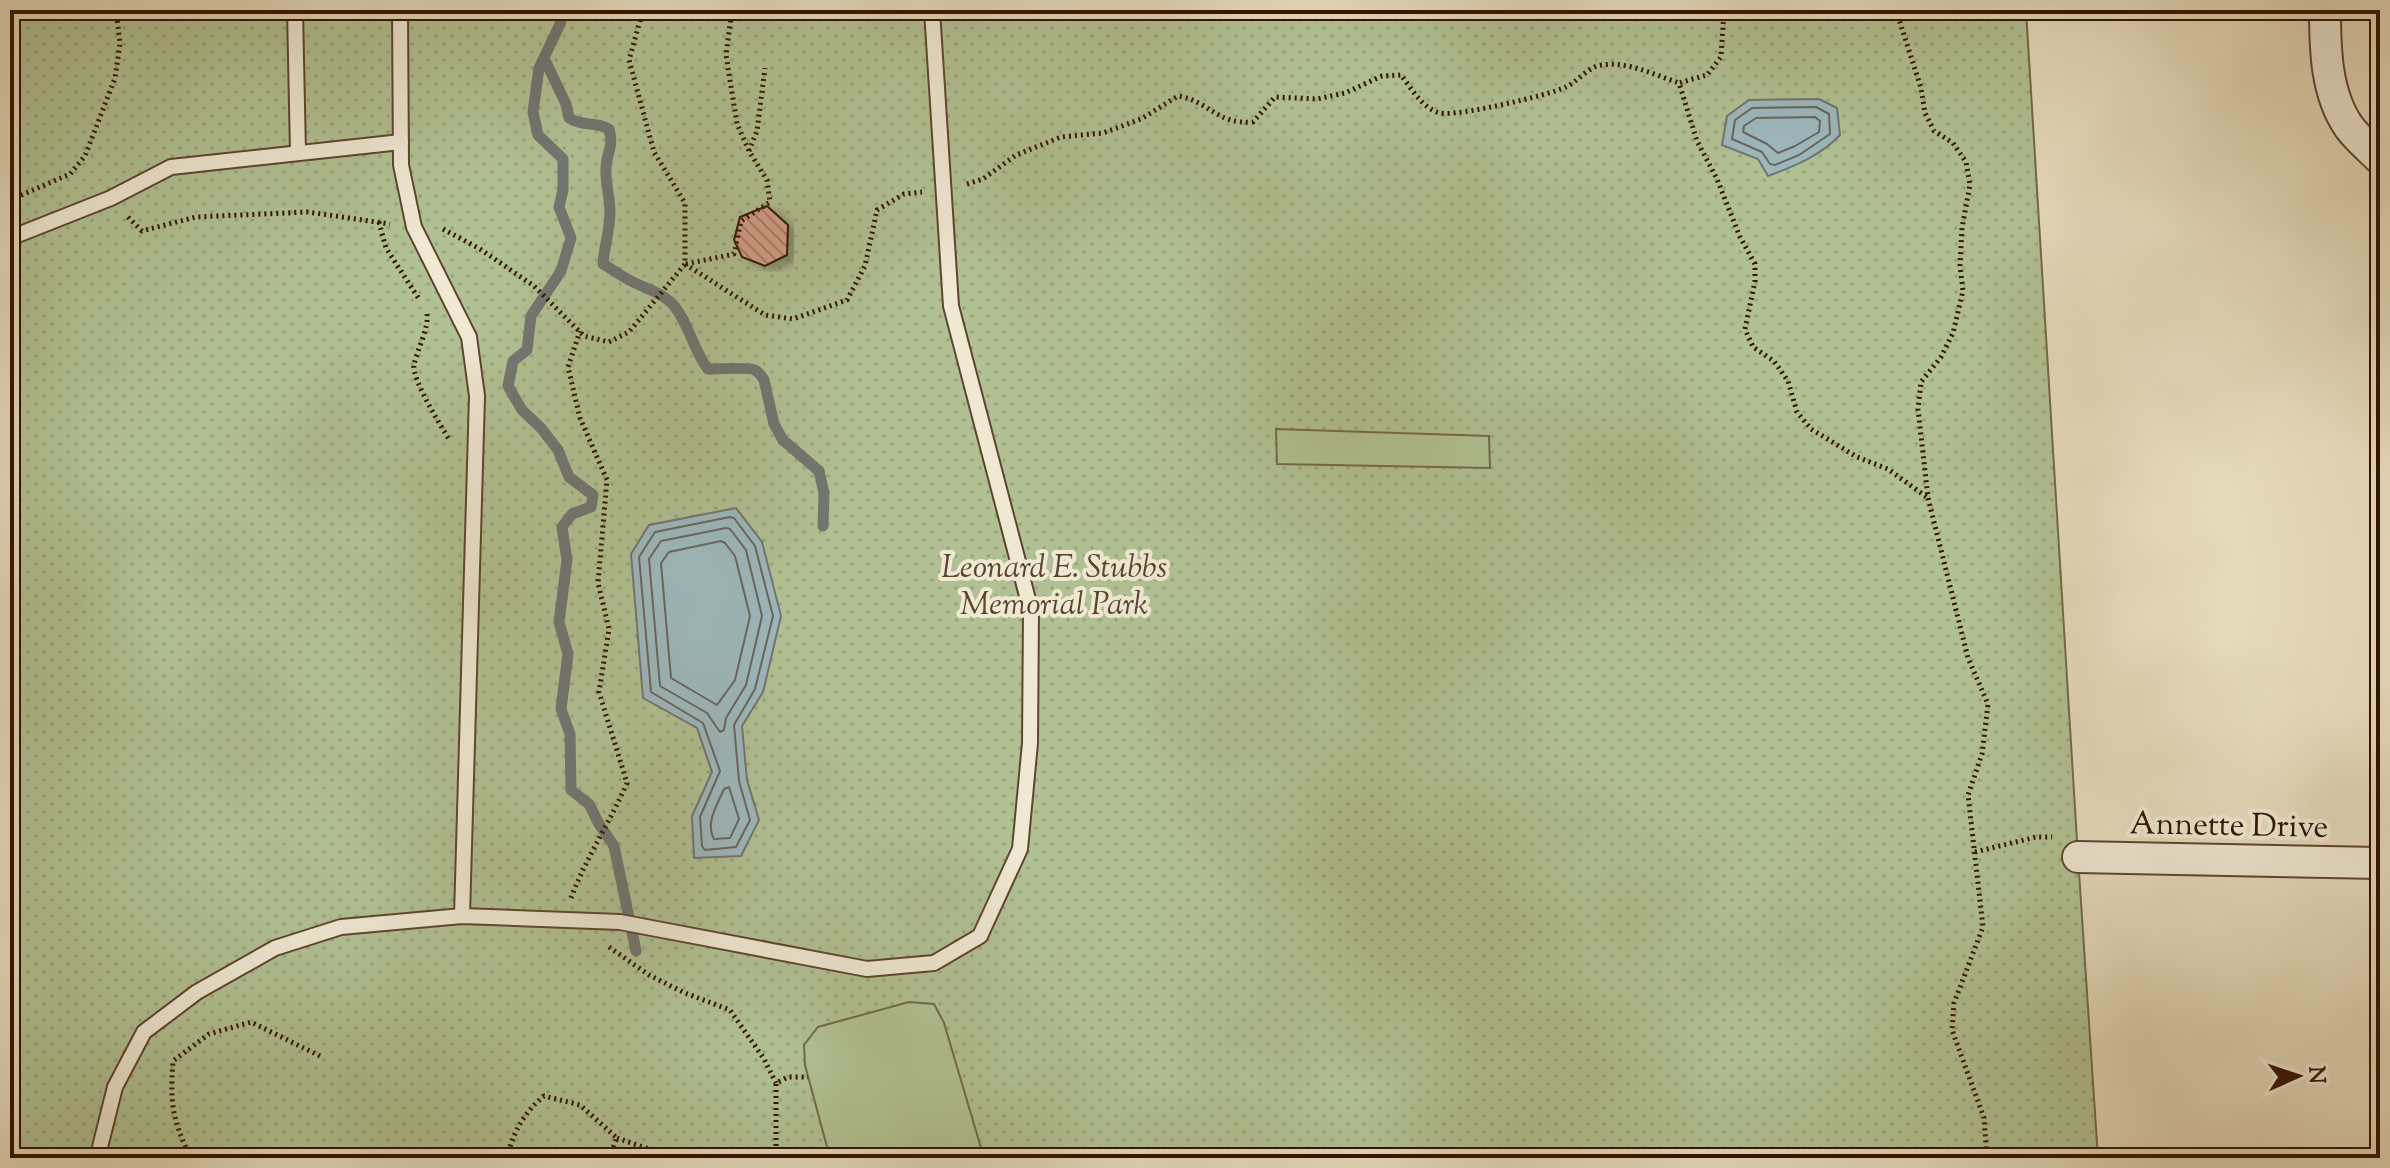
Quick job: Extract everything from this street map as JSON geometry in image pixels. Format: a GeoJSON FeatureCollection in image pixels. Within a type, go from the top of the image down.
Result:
{"type":"FeatureCollection","features":[{"type":"Feature","properties":{"kind":"street"},"geometry":{"type":"LineString","coordinates":[[2325,10],[2330,84],[2340,112],[2350,128],[2380,159]]}},
{"type":"Feature","properties":{"kind":"street","name":"Annette Drive"},"geometry":{"type":"LineString","coordinates":[[2078,857],[2380,863]]}},
{"type":"Feature","properties":{"kind":"lane"},"geometry":{"type":"LineString","coordinates":[[295,10],[298,153]]}},
{"type":"Feature","properties":{"kind":"lane"},"geometry":{"type":"LineString","coordinates":[[400,10],[401,165],[414,227],[469,337],[477,396],[462,916]]}},
{"type":"Feature","properties":{"kind":"lane"},"geometry":{"type":"LineString","coordinates":[[100,1158],[115,1087],[144,1032],[197,992],[275,948],[341,927],[462,916],[620,922],[867,969],[934,963],[980,936],[1020,849],[1030,743],[1031,611],[951,306],[932,10]]}},
{"type":"Feature","properties":{"kind":"lane"},"geometry":{"type":"LineString","coordinates":[[10,238],[116,195],[171,167],[401,142]]}},
{"type":"Feature","properties":{"kind":"path"},"geometry":{"type":"LineString","coordinates":[[10,200],[70,174],[85,156],[115,78],[120,43],[116,10]]}},
{"type":"Feature","properties":{"kind":"path"},"geometry":{"type":"LineString","coordinates":[[643,10],[629,60],[654,152],[685,203],[685,264]]}},
{"type":"Feature","properties":{"kind":"path"},"geometry":{"type":"LineString","coordinates":[[116,195],[131,222],[142,231],[196,217],[308,212],[441,228],[480,249],[534,286],[584,336],[609,342],[629,332],[685,264],[734,254],[741,221],[770,202],[767,180],[737,124],[726,55],[732,10]]}},
{"type":"Feature","properties":{"kind":"path"},"geometry":{"type":"LineString","coordinates":[[685,264],[765,315],[793,319],[847,300],[865,266],[877,210],[904,194],[943,190],[983,179],[1016,155],[1061,137],[1103,133],[1141,119],[1178,96],[1194,98],[1207,109],[1236,124],[1253,122],[1275,97],[1317,99],[1345,93],[1382,76],[1401,75],[1421,101],[1439,113],[1481,109],[1565,88],[1600,64],[1629,66],[1679,83],[1707,75],[1721,57],[1724,10]]}},
{"type":"Feature","properties":{"kind":"path"},"geometry":{"type":"LineString","coordinates":[[1896,10],[1921,88],[1925,113],[1934,131],[1953,143],[1966,162],[1970,185],[1962,228],[1960,266],[1963,291],[1953,333],[1941,357],[1921,382],[1918,409],[1928,498],[1968,658],[1988,704],[1982,754],[1968,795],[1983,927],[1954,1003],[1952,1030],[1984,1118],[1987,1158]]}},
{"type":"Feature","properties":{"kind":"path"},"geometry":{"type":"LineString","coordinates":[[749,151],[757,131],[765,68]]}},
{"type":"Feature","properties":{"kind":"path"},"geometry":{"type":"LineString","coordinates":[[1679,83],[1697,141],[1755,264],[1755,281],[1745,329],[1753,347],[1774,361],[1788,381],[1797,412],[1811,429],[1857,457],[1888,469],[1928,498]]}},
{"type":"Feature","properties":{"kind":"path"},"geometry":{"type":"LineString","coordinates":[[379,222],[386,248],[426,310],[428,321],[413,370],[475,486]]}},
{"type":"Feature","properties":{"kind":"path"},"geometry":{"type":"LineString","coordinates":[[562,920],[578,878],[627,783],[599,692],[609,629],[598,583],[607,480],[580,418],[568,367],[580,331]]}},
{"type":"Feature","properties":{"kind":"path"},"geometry":{"type":"LineString","coordinates":[[1975,852],[2036,837],[2072,837],[2078,857]]}},
{"type":"Feature","properties":{"kind":"path"},"geometry":{"type":"LineString","coordinates":[[602,942],[649,975],[730,1010],[764,1059],[776,1083],[776,1158]]}},
{"type":"Feature","properties":{"kind":"path"},"geometry":{"type":"LineString","coordinates":[[191,1158],[180,1135],[170,1099],[173,1061],[209,1034],[251,1022],[320,1056]]}},
{"type":"Feature","properties":{"kind":"path"},"geometry":{"type":"LineString","coordinates":[[776,1083],[788,1077],[808,1077]]}},
{"type":"Feature","properties":{"kind":"path"},"geometry":{"type":"LineString","coordinates":[[507,1158],[509,1146],[530,1107],[544,1096],[580,1105],[617,1138],[675,1158]]}},
{"type":"Feature","properties":{"kind":"path"},"geometry":{"type":"LineString","coordinates":[[609,1158],[617,1138]]}},
{"type":"Feature","properties":{"kind":"path"},"geometry":{"type":"LineString","coordinates":[[10,1141],[20,1158]]}},
{"type":"Feature","properties":{"kind":"green space","name":"Leonard E. Stubbs Memorial Park"},"geometry":{"type":"Polygon","coordinates":[[[10,10],[2026,10],[2098,1158],[10,1158],[10,10]]]}},
{"type":"Feature","properties":{"kind":"green space"},"geometry":{"type":"Polygon","coordinates":[[[1276,429],[1489,436],[1490,468],[1277,464],[1276,429]]]}},
{"type":"Feature","properties":{"kind":"green space"},"geometry":{"type":"Polygon","coordinates":[[[909,1002],[934,1004],[944,1023],[984,1158],[830,1158],[805,1065],[804,1045],[818,1027],[909,1002]]]}},
{"type":"Feature","properties":{"kind":"water"},"geometry":{"type":"Polygon","coordinates":[[[1819,99],[1837,108],[1840,135],[1816,155],[1768,176],[1758,159],[1722,145],[1727,116],[1749,100],[1819,99]]]}},
{"type":"Feature","properties":{"kind":"water"},"geometry":{"type":"Polygon","coordinates":[[[736,508],[762,542],[781,616],[763,692],[742,726],[747,780],[759,820],[741,856],[694,858],[692,816],[712,772],[697,728],[643,698],[631,554],[649,525],[736,508]]]}},
{"type":"Feature","properties":{"kind":"building"},"geometry":{"type":"Polygon","coordinates":[[[767,206],[788,225],[787,255],[765,266],[742,257],[734,240],[740,217],[767,206]]]}},
{"type":"Feature","properties":{"kind":"waterway"},"geometry":{"type":"LineString","coordinates":[[560,10],[561,22],[539,68],[533,112],[538,135],[563,159],[563,190],[559,207],[571,238],[561,271],[531,316],[527,350],[513,361],[508,386],[522,410],[558,450],[569,477],[593,495],[591,507],[572,514],[562,527],[567,560],[559,622],[568,654],[561,709],[570,734],[571,790],[589,804],[614,846],[636,951]]}},
{"type":"Feature","properties":{"kind":"waterway"},"geometry":{"type":"LineString","coordinates":[[544,58],[566,104],[569,118],[609,129],[611,145],[606,173],[610,219],[603,264],[671,302],[708,369],[752,369],[760,375],[764,380],[774,424],[783,440],[819,471],[824,493],[823,526]]}}]}
